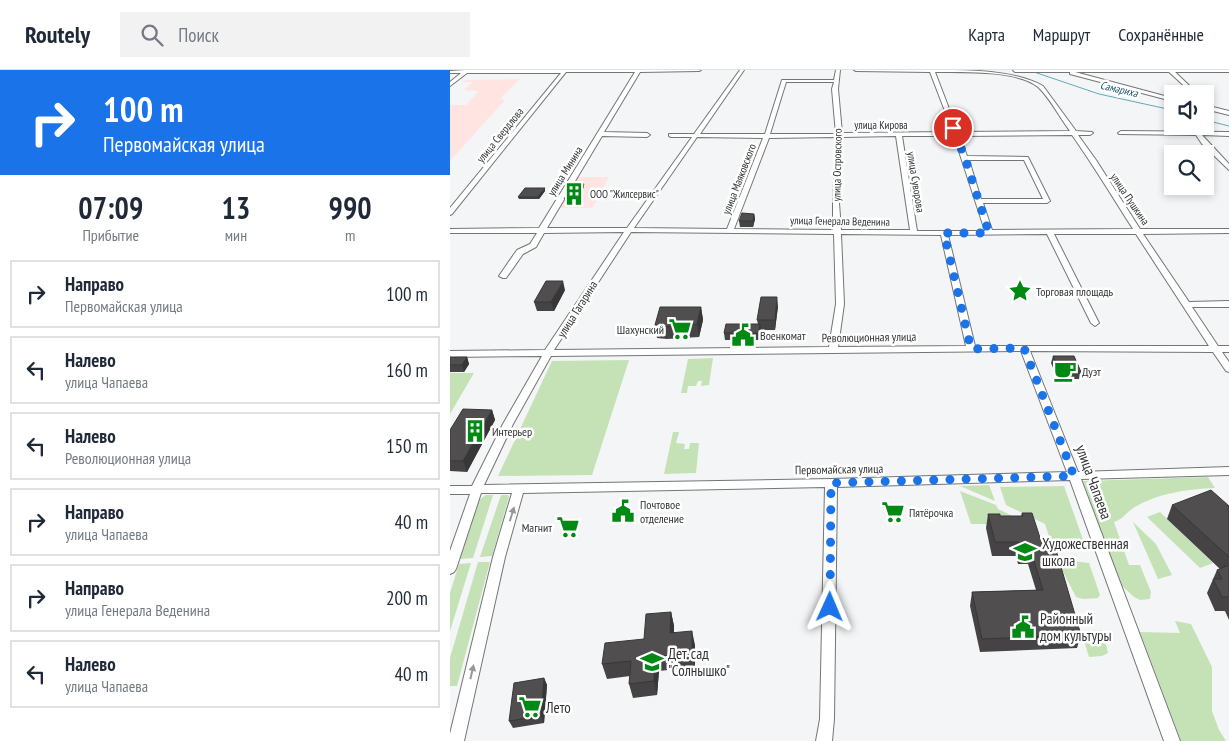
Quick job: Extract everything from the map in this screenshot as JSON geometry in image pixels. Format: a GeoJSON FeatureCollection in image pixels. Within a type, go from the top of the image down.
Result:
{"type":"FeatureCollection","features":[{"type":"Feature","properties":{"kind":"street","name":"улица Свердлова"},"geometry":{"type":"LineString","coordinates":[[450,213],[566,70]]}},
{"type":"Feature","properties":{"kind":"street"},"geometry":{"type":"LineString","coordinates":[[450,72],[699,70]]}},
{"type":"Feature","properties":{"kind":"street","name":"улица Гагарина"},"geometry":{"type":"LineString","coordinates":[[450,569],[476,488],[508,424],[516,414],[548,353],[629,230],[742,70]]}},
{"type":"Feature","properties":{"kind":"street","name":"улица Островского"},"geometry":{"type":"LineString","coordinates":[[833,350],[840,304],[837,232],[839,135],[836,89],[838,70]]}},
{"type":"Feature","properties":{"kind":"street"},"geometry":{"type":"LineString","coordinates":[[856,70],[1229,70]]}},
{"type":"Feature","properties":{"kind":"street"},"geometry":{"type":"LineString","coordinates":[[932,70],[965,158],[989,233]]}},
{"type":"Feature","properties":{"kind":"street"},"geometry":{"type":"LineString","coordinates":[[1169,70],[1186,85]]}},
{"type":"Feature","properties":{"kind":"street"},"geometry":{"type":"LineString","coordinates":[[1220,70],[1229,77]]}},
{"type":"Feature","properties":{"kind":"street"},"geometry":{"type":"LineString","coordinates":[[450,85],[466,71]]}},
{"type":"Feature","properties":{"kind":"street","name":"улица Минина"},"geometry":{"type":"LineString","coordinates":[[503,276],[520,252],[532,245],[638,71]]}},
{"type":"Feature","properties":{"kind":"street","name":"улица Пушкина"},"geometry":{"type":"LineString","coordinates":[[991,71],[1019,75],[1034,80],[1041,87],[1140,232],[1229,369]]}},
{"type":"Feature","properties":{"kind":"street"},"geometry":{"type":"LineString","coordinates":[[1068,71],[1078,76],[1164,97]]}},
{"type":"Feature","properties":{"kind":"street","name":"улица Маяковского"},"geometry":{"type":"LineString","coordinates":[[730,231],[767,135],[784,81],[837,81]]}},
{"type":"Feature","properties":{"kind":"street"},"geometry":{"type":"LineString","coordinates":[[1214,109],[1229,113]]}},
{"type":"Feature","properties":{"kind":"street","name":"улица Кирова"},"geometry":{"type":"LineString","coordinates":[[671,135],[1090,133]]}},
{"type":"Feature","properties":{"kind":"street"},"geometry":{"type":"LineString","coordinates":[[1121,133],[1164,134]]}},
{"type":"Feature","properties":{"kind":"street"},"geometry":{"type":"LineString","coordinates":[[600,134],[647,135]]}},
{"type":"Feature","properties":{"kind":"street"},"geometry":{"type":"LineString","coordinates":[[1214,134],[1229,134]]}},
{"type":"Feature","properties":{"kind":"street","name":"улица Суворова"},"geometry":{"type":"LineString","coordinates":[[899,135],[914,233]]}},
{"type":"Feature","properties":{"kind":"street"},"geometry":{"type":"LineString","coordinates":[[1199,135],[1229,168]]}},
{"type":"Feature","properties":{"kind":"street"},"geometry":{"type":"LineString","coordinates":[[1219,156],[1229,156]]}},
{"type":"Feature","properties":{"kind":"street"},"geometry":{"type":"LineString","coordinates":[[965,158],[1026,158],[1047,201],[979,201]]}},
{"type":"Feature","properties":{"kind":"street","name":"улица Генерала Веденина"},"geometry":{"type":"LineString","coordinates":[[450,231],[629,230],[1050,233],[1229,231]]}},
{"type":"Feature","properties":{"kind":"street"},"geometry":{"type":"LineString","coordinates":[[944,233],[971,349]]}},
{"type":"Feature","properties":{"kind":"street"},"geometry":{"type":"LineString","coordinates":[[1050,233],[1095,323]]}},
{"type":"Feature","properties":{"kind":"street"},"geometry":{"type":"LineString","coordinates":[[1187,304],[1229,304]]}},
{"type":"Feature","properties":{"kind":"street","name":"Революционная улица"},"geometry":{"type":"LineString","coordinates":[[450,354],[1024,348],[1229,349]]}},
{"type":"Feature","properties":{"kind":"street","name":"улица Чапаева"},"geometry":{"type":"LineString","coordinates":[[1024,348],[1074,476],[1172,741]]}},
{"type":"Feature","properties":{"kind":"street","name":"Первомайская улица"},"geometry":{"type":"LineString","coordinates":[[450,490],[476,488],[831,483],[1229,470]]}},
{"type":"Feature","properties":{"kind":"street"},"geometry":{"type":"LineString","coordinates":[[824,741],[827,719],[831,483]]}},
{"type":"Feature","properties":{"kind":"street"},"geometry":{"type":"LineString","coordinates":[[456,741],[499,557],[520,488]]}},
{"type":"Feature","properties":{"kind":"shaded area"},"geometry":{"type":"Polygon","coordinates":[[[520,79],[500,99],[505,100],[450,161],[450,105],[466,105],[479,91],[464,90],[473,82],[462,82],[465,80],[520,79]]]}},
{"type":"Feature","properties":{"kind":"shaded area"},"geometry":{"type":"Polygon","coordinates":[[[576,177],[609,177],[592,208],[557,208],[576,177]]]}},
{"type":"Feature","properties":{"kind":"green space"},"geometry":{"type":"Polygon","coordinates":[[[713,358],[709,385],[701,386],[702,381],[698,381],[696,386],[688,386],[687,393],[681,393],[688,359],[713,358]]]}},
{"type":"Feature","properties":{"kind":"green space"},"geometry":{"type":"Polygon","coordinates":[[[629,360],[592,475],[498,476],[552,361],[629,360]]]}},
{"type":"Feature","properties":{"kind":"green space"},"geometry":{"type":"Polygon","coordinates":[[[450,373],[474,373],[450,414],[450,373]]]}},
{"type":"Feature","properties":{"kind":"green space"},"geometry":{"type":"Polygon","coordinates":[[[673,432],[679,432],[676,443],[685,444],[684,449],[689,449],[690,443],[699,443],[696,473],[664,474],[673,432]]]}},
{"type":"Feature","properties":{"kind":"green space"},"geometry":{"type":"Polygon","coordinates":[[[1208,477],[1215,488],[1195,489],[1154,498],[1135,507],[1114,522],[1129,565],[1140,565],[1151,592],[1150,599],[1140,600],[1134,597],[1120,584],[1083,481],[1208,477]]]}},
{"type":"Feature","properties":{"kind":"green space"},"geometry":{"type":"Polygon","coordinates":[[[989,485],[995,501],[960,486],[989,485]]]}},
{"type":"Feature","properties":{"kind":"green space"},"geometry":{"type":"Polygon","coordinates":[[[1064,486],[1086,548],[1053,549],[1045,524],[1006,505],[1000,487],[1064,486]]]}},
{"type":"Feature","properties":{"kind":"green space"},"geometry":{"type":"Polygon","coordinates":[[[960,491],[996,505],[998,509],[1029,524],[971,524],[960,491]]]}},
{"type":"Feature","properties":{"kind":"green space"},"geometry":{"type":"Polygon","coordinates":[[[486,495],[493,495],[473,558],[460,559],[479,500],[486,495]]]}},
{"type":"Feature","properties":{"kind":"green space"},"geometry":{"type":"Polygon","coordinates":[[[501,495],[508,495],[509,497],[492,556],[480,557],[501,495]]]}},
{"type":"Feature","properties":{"kind":"green space"},"geometry":{"type":"Polygon","coordinates":[[[1160,512],[1213,563],[1200,568],[1147,517],[1160,512]]]}},
{"type":"Feature","properties":{"kind":"green space"},"geometry":{"type":"Polygon","coordinates":[[[1133,522],[1156,544],[1172,575],[1158,579],[1133,522]]]}},
{"type":"Feature","properties":{"kind":"green space"},"geometry":{"type":"Polygon","coordinates":[[[1072,561],[1089,563],[1100,595],[1098,598],[1083,599],[1076,597],[1059,564],[1072,561]]]}},
{"type":"Feature","properties":{"kind":"green space"},"geometry":{"type":"Polygon","coordinates":[[[478,562],[490,562],[457,686],[450,686],[450,658],[478,562]]]}},
{"type":"Feature","properties":{"kind":"green space"},"geometry":{"type":"Polygon","coordinates":[[[471,563],[450,631],[450,593],[459,564],[471,563]]]}},
{"type":"Feature","properties":{"kind":"green space"},"geometry":{"type":"Polygon","coordinates":[[[1175,621],[1191,624],[1212,667],[1212,711],[1219,730],[1226,741],[1181,741],[1140,632],[1180,633],[1175,621]]]}},
{"type":"Feature","properties":{"kind":"green space"},"geometry":{"type":"Polygon","coordinates":[[[1102,630],[1108,653],[1102,656],[1089,657],[1081,631],[1102,630]]]}},
{"type":"Feature","properties":{"kind":"building","name":"ООО \"Жилсервис\""},"geometry":{"type":"Polygon","coordinates":[[[573,184],[584,184],[575,199],[564,199],[573,184]]]}},
{"type":"Feature","properties":{"kind":"building"},"geometry":{"type":"Polygon","coordinates":[[[525,188],[545,188],[538,197],[518,197],[525,188]]]}},
{"type":"Feature","properties":{"kind":"building"},"geometry":{"type":"Polygon","coordinates":[[[742,213],[754,214],[753,221],[739,221],[742,213]]]}},
{"type":"Feature","properties":{"kind":"building"},"geometry":{"type":"Polygon","coordinates":[[[546,281],[563,281],[551,302],[534,302],[546,281]]]}},
{"type":"Feature","properties":{"kind":"building"},"geometry":{"type":"Polygon","coordinates":[[[761,297],[777,297],[775,320],[757,320],[761,297]]]}},
{"type":"Feature","properties":{"kind":"building"},"geometry":{"type":"Polygon","coordinates":[[[660,307],[701,307],[697,324],[665,327],[655,325],[660,307]]]}},
{"type":"Feature","properties":{"kind":"building"},"geometry":{"type":"Polygon","coordinates":[[[726,324],[760,324],[759,333],[724,333],[726,324]]]}},
{"type":"Feature","properties":{"kind":"building"},"geometry":{"type":"Polygon","coordinates":[[[1053,356],[1074,356],[1081,372],[1059,372],[1053,356]]]}},
{"type":"Feature","properties":{"kind":"building"},"geometry":{"type":"Polygon","coordinates":[[[450,357],[467,357],[462,365],[450,365],[450,357]]]}},
{"type":"Feature","properties":{"kind":"building"},"geometry":{"type":"Polygon","coordinates":[[[463,409],[492,410],[463,461],[450,461],[450,430],[463,409]]]}},
{"type":"Feature","properties":{"kind":"building"},"geometry":{"type":"Polygon","coordinates":[[[1211,490],[1229,506],[1229,557],[1172,505],[1211,490]]]}},
{"type":"Feature","properties":{"kind":"building"},"geometry":{"type":"Polygon","coordinates":[[[1022,513],[1032,513],[1044,550],[1056,550],[1081,635],[982,639],[972,592],[1043,590],[1031,551],[1021,550],[1019,542],[995,542],[988,514],[1023,516],[1022,513]]]}},
{"type":"Feature","properties":{"kind":"building"},"geometry":{"type":"Polygon","coordinates":[[[1229,565],[1229,597],[1222,597],[1213,579],[1222,579],[1217,570],[1229,565]]]}},
{"type":"Feature","properties":{"kind":"building"},"geometry":{"type":"Polygon","coordinates":[[[671,612],[670,633],[692,631],[692,652],[655,657],[654,681],[629,684],[631,661],[602,664],[605,643],[644,639],[646,614],[671,612]]]}},
{"type":"Feature","properties":{"kind":"building","name":"Лето"},"geometry":{"type":"Polygon","coordinates":[[[544,678],[541,716],[509,721],[514,683],[544,678]]]}},
{"type":"Feature","properties":{"kind":"waterway","name":"Самариха"},"geometry":{"type":"LineString","coordinates":[[1034,72],[1099,94],[1164,108]]}},
{"type":"Feature","properties":{"kind":"waterway","name":"Самариха"},"geometry":{"type":"LineString","coordinates":[[1214,122],[1229,126]]}},
{"type":"Feature","properties":{"kind":"place","name":"ООО \"Жилсервис\""},"geometry":{"type":"Point","coordinates":[574,194]}},
{"type":"Feature","properties":{"kind":"place","name":"Торговая площадь"},"geometry":{"type":"Point","coordinates":[1020,291]}},
{"type":"Feature","properties":{"kind":"place","name":"Шахунский"},"geometry":{"type":"Point","coordinates":[680,329]}},
{"type":"Feature","properties":{"kind":"place","name":"Военкомат"},"geometry":{"type":"Point","coordinates":[743,335]}},
{"type":"Feature","properties":{"kind":"place","name":"Дуэт"},"geometry":{"type":"Point","coordinates":[1065,371]}},
{"type":"Feature","properties":{"kind":"place","name":"Интерьер"},"geometry":{"type":"Point","coordinates":[475,431]}},
{"type":"Feature","properties":{"kind":"place","name":"Почтовое отделение"},"geometry":{"type":"Point","coordinates":[623,511]}},
{"type":"Feature","properties":{"kind":"place","name":"Пятёрочка"},"geometry":{"type":"Point","coordinates":[893,512]}},
{"type":"Feature","properties":{"kind":"place","name":"Магнит"},"geometry":{"type":"Point","coordinates":[568,527]}},
{"type":"Feature","properties":{"kind":"place","name":"Художественная школа"},"geometry":{"type":"Point","coordinates":[1025,552]}},
{"type":"Feature","properties":{"kind":"place","name":"Районный дом культуры"},"geometry":{"type":"Point","coordinates":[1023,627]}},
{"type":"Feature","properties":{"kind":"place","name":"Дет. сад \"Солнышко\""},"geometry":{"type":"Point","coordinates":[652,662]}},
{"type":"Feature","properties":{"kind":"place","name":"Лето"},"geometry":{"type":"Point","coordinates":[530,707]}},
{"type":"Feature","properties":{"kind":"route"},"geometry":{"type":"LineString","coordinates":[[830,607],[831,483],[1074,476],[1060,436],[1024,348],[971,349],[959,290],[944,233],[989,233],[965,158],[953,128]]}}]}
